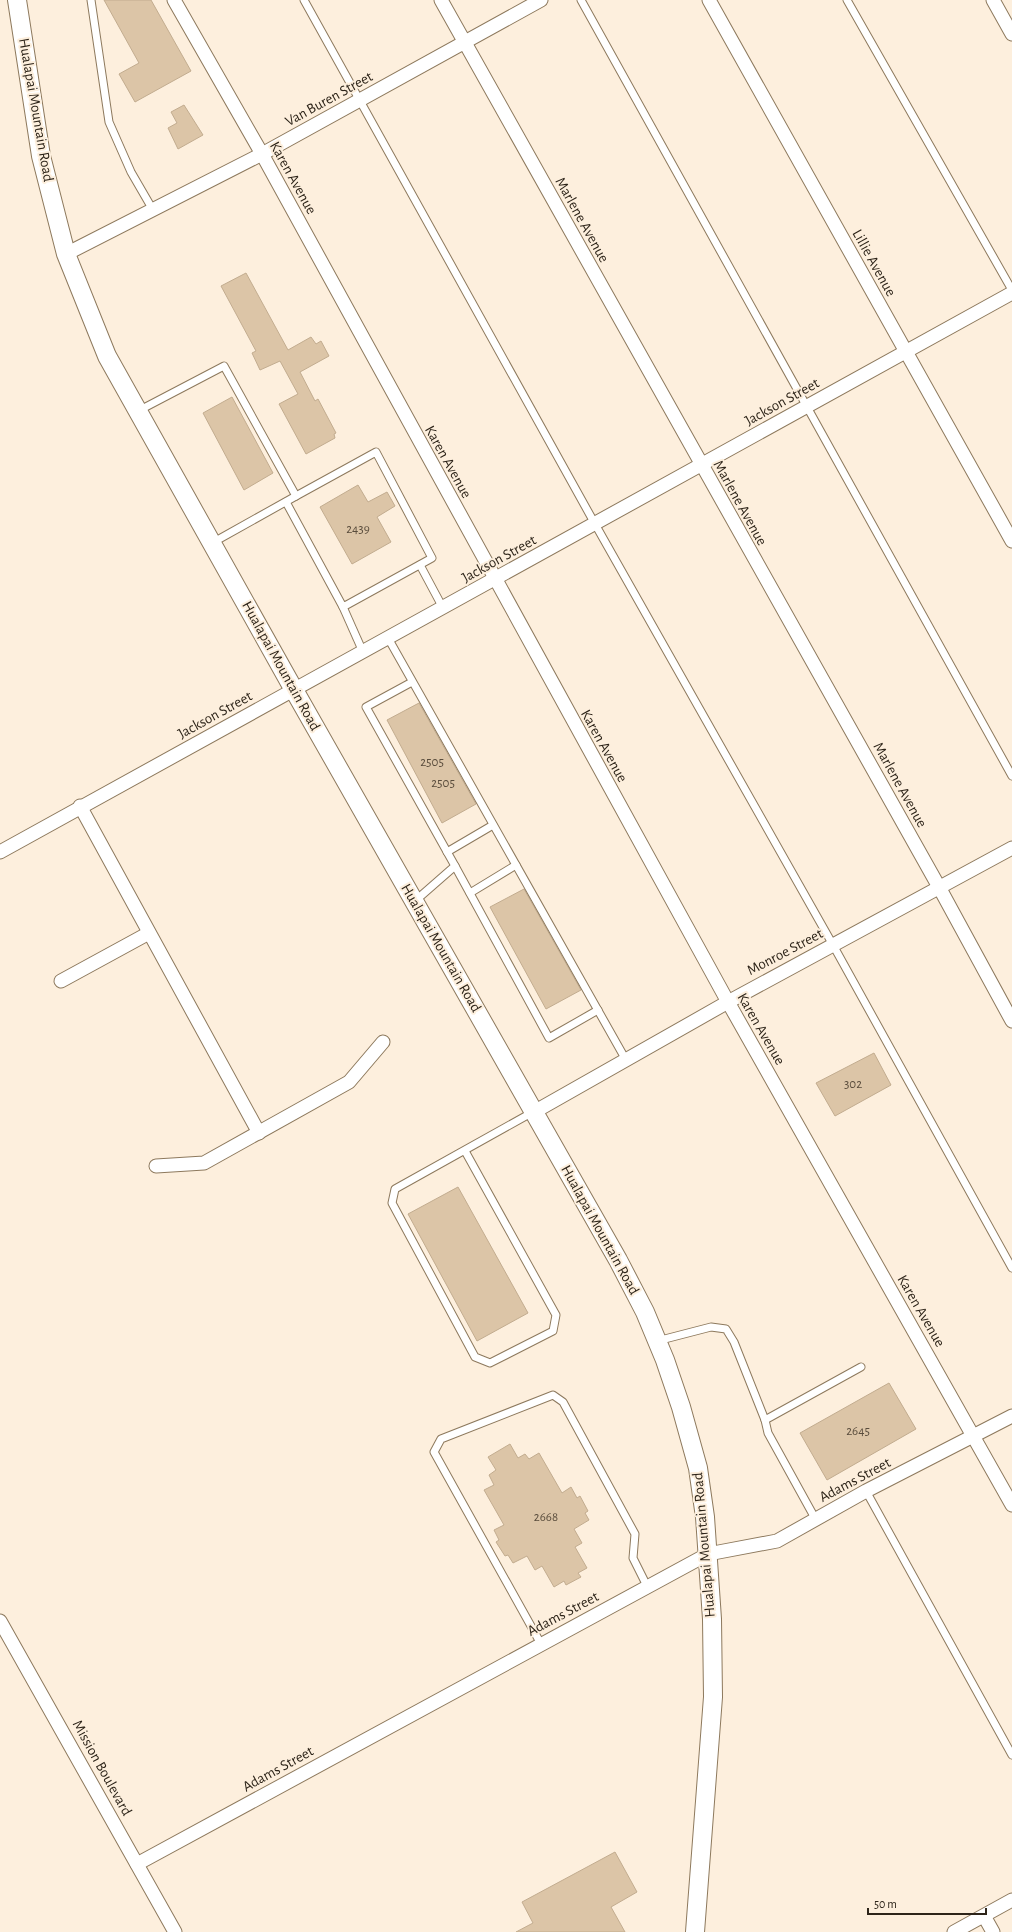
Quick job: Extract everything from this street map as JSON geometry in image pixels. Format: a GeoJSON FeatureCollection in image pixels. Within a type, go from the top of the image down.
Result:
{"type":"FeatureCollection","features":[{"type":"Feature","properties":{"kind":"main road","name":"Hualapai Mountain Road"},"geometry":{"type":"LineString","coordinates":[[17,0],[41,156],[66,254],[107,356],[294,690],[618,1260],[657,1341],[681,1407],[698,1468],[708,1554],[712,1619],[713,1697],[695,1932]]}},
{"type":"Feature","properties":{"kind":"street","name":"Karen Avenue"},"geometry":{"type":"LineString","coordinates":[[174,0],[262,154],[494,580],[728,1002],[1012,1505]]}},
{"type":"Feature","properties":{"kind":"street","name":"Marlene Avenue"},"geometry":{"type":"LineString","coordinates":[[441,0],[939,887],[1012,1021]]}},
{"type":"Feature","properties":{"kind":"street","name":"Van Buren Street"},"geometry":{"type":"LineString","coordinates":[[66,254],[262,154],[541,0]]}},
{"type":"Feature","properties":{"kind":"street","name":"Lillie Avenue"},"geometry":{"type":"LineString","coordinates":[[709,0],[1012,541]]}},
{"type":"Feature","properties":{"kind":"street"},"geometry":{"type":"LineString","coordinates":[[993,0],[1012,34]]}},
{"type":"Feature","properties":{"kind":"street","name":"Jackson Street"},"geometry":{"type":"LineString","coordinates":[[0,852],[80,806],[596,524],[1012,292]]}},
{"type":"Feature","properties":{"kind":"street"},"geometry":{"type":"LineString","coordinates":[[80,806],[259,1133]]}},
{"type":"Feature","properties":{"kind":"street","name":"Monroe Street"},"geometry":{"type":"LineString","coordinates":[[534,1112],[728,1002],[1012,848]]}},
{"type":"Feature","properties":{"kind":"street"},"geometry":{"type":"LineString","coordinates":[[61,981],[149,933]]}},
{"type":"Feature","properties":{"kind":"street"},"geometry":{"type":"LineString","coordinates":[[156,1166],[204,1163],[259,1133],[348,1082],[383,1042]]}},
{"type":"Feature","properties":{"kind":"street","name":"Adams Street"},"geometry":{"type":"LineString","coordinates":[[137,1864],[708,1554],[777,1540],[816,1520],[866,1491],[1012,1416]]}},
{"type":"Feature","properties":{"kind":"street","name":"Mission Boulevard"},"geometry":{"type":"LineString","coordinates":[[0,1621],[175,1932]]}},
{"type":"Feature","properties":{"kind":"street"},"geometry":{"type":"LineString","coordinates":[[954,1932],[1012,1900]]}},
{"type":"Feature","properties":{"kind":"street"},"geometry":{"type":"LineString","coordinates":[[984,1916],[993,1932]]}},
{"type":"Feature","properties":{"kind":"lane"},"geometry":{"type":"LineString","coordinates":[[91,0],[109,122],[131,172],[153,210]]}},
{"type":"Feature","properties":{"kind":"lane"},"geometry":{"type":"LineString","coordinates":[[304,0],[1012,1268]]}},
{"type":"Feature","properties":{"kind":"lane"},"geometry":{"type":"LineString","coordinates":[[581,0],[808,406],[1012,776]]}},
{"type":"Feature","properties":{"kind":"lane"},"geometry":{"type":"LineString","coordinates":[[847,0],[1012,292]]}},
{"type":"Feature","properties":{"kind":"lane"},"geometry":{"type":"LineString","coordinates":[[138,411],[224,366],[296,496]]}},
{"type":"Feature","properties":{"kind":"lane"},"geometry":{"type":"LineString","coordinates":[[212,543],[376,452],[432,558],[343,607]]}},
{"type":"Feature","properties":{"kind":"lane"},"geometry":{"type":"LineString","coordinates":[[286,502],[343,607],[363,652]]}},
{"type":"Feature","properties":{"kind":"lane"},"geometry":{"type":"LineString","coordinates":[[420,565],[443,608]]}},
{"type":"Feature","properties":{"kind":"lane"},"geometry":{"type":"LineString","coordinates":[[388,638],[626,1060]]}},
{"type":"Feature","properties":{"kind":"lane"},"geometry":{"type":"LineString","coordinates":[[412,682],[366,707],[549,1038],[598,1010]]}},
{"type":"Feature","properties":{"kind":"lane"},"geometry":{"type":"LineString","coordinates":[[447,852],[493,826]]}},
{"type":"Feature","properties":{"kind":"lane"},"geometry":{"type":"LineString","coordinates":[[415,902],[455,866]]}},
{"type":"Feature","properties":{"kind":"lane"},"geometry":{"type":"LineString","coordinates":[[470,893],[516,866]]}},
{"type":"Feature","properties":{"kind":"lane"},"geometry":{"type":"LineString","coordinates":[[464,1151],[556,1315],[553,1331],[490,1363],[475,1357],[392,1203],[395,1189],[534,1112]]}},
{"type":"Feature","properties":{"kind":"lane"},"geometry":{"type":"LineString","coordinates":[[657,1341],[711,1327],[726,1330],[734,1342],[765,1420],[768,1433],[816,1520]]}},
{"type":"Feature","properties":{"kind":"lane"},"geometry":{"type":"LineString","coordinates":[[765,1420],[861,1367]]}},
{"type":"Feature","properties":{"kind":"lane"},"geometry":{"type":"LineString","coordinates":[[541,1644],[434,1452],[441,1439],[553,1395],[558,1398],[563,1402],[635,1534],[633,1558],[647,1586]]}},
{"type":"Feature","properties":{"kind":"lane"},"geometry":{"type":"LineString","coordinates":[[866,1491],[1012,1755]]}},
{"type":"Feature","properties":{"kind":"building"},"geometry":{"type":"Polygon","coordinates":[[[104,0],[151,0],[191,71],[135,102],[119,74],[139,63],[104,0]]]}},
{"type":"Feature","properties":{"kind":"building"},"geometry":{"type":"Polygon","coordinates":[[[184,105],[203,135],[178,149],[168,128],[177,123],[171,112],[184,105]]]}},
{"type":"Feature","properties":{"kind":"building"},"geometry":{"type":"Polygon","coordinates":[[[246,273],[288,350],[311,337],[316,344],[321,341],[329,356],[300,372],[315,401],[318,399],[336,433],[334,434],[335,438],[306,454],[279,404],[298,394],[280,361],[260,370],[252,353],[256,351],[221,286],[246,273]]]}},
{"type":"Feature","properties":{"kind":"building"},"geometry":{"type":"Polygon","coordinates":[[[232,397],[273,473],[244,490],[203,413],[232,397]]]}},
{"type":"Feature","properties":{"kind":"building"},"geometry":{"type":"Polygon","coordinates":[[[358,485],[368,502],[387,492],[395,506],[377,517],[391,542],[352,564],[320,507],[358,485]]]}},
{"type":"Feature","properties":{"kind":"building"},"geometry":{"type":"Polygon","coordinates":[[[419,703],[476,804],[442,823],[387,720],[419,703]]]}},
{"type":"Feature","properties":{"kind":"building"},"geometry":{"type":"Polygon","coordinates":[[[524,889],[581,990],[546,1009],[490,907],[524,889]]]}},
{"type":"Feature","properties":{"kind":"building"},"geometry":{"type":"Polygon","coordinates":[[[874,1053],[891,1085],[835,1116],[816,1083],[874,1053]]]}},
{"type":"Feature","properties":{"kind":"building"},"geometry":{"type":"Polygon","coordinates":[[[458,1187],[528,1313],[477,1341],[408,1214],[458,1187]]]}},
{"type":"Feature","properties":{"kind":"building"},"geometry":{"type":"Polygon","coordinates":[[[889,1383],[916,1429],[827,1480],[800,1433],[889,1383]]]}},
{"type":"Feature","properties":{"kind":"building"},"geometry":{"type":"Polygon","coordinates":[[[510,1444],[518,1458],[525,1454],[529,1459],[539,1453],[562,1493],[571,1487],[577,1498],[580,1496],[588,1511],[585,1513],[589,1520],[574,1529],[582,1543],[575,1547],[587,1568],[578,1573],[581,1577],[566,1585],[564,1581],[554,1587],[542,1566],[535,1570],[527,1556],[513,1563],[508,1555],[505,1556],[496,1542],[499,1540],[494,1530],[504,1525],[484,1490],[494,1485],[489,1475],[496,1470],[488,1457],[510,1444]]]}},
{"type":"Feature","properties":{"kind":"building"},"geometry":{"type":"Polygon","coordinates":[[[615,1852],[637,1892],[611,1907],[625,1932],[516,1932],[533,1923],[522,1902],[615,1852]]]}}]}
